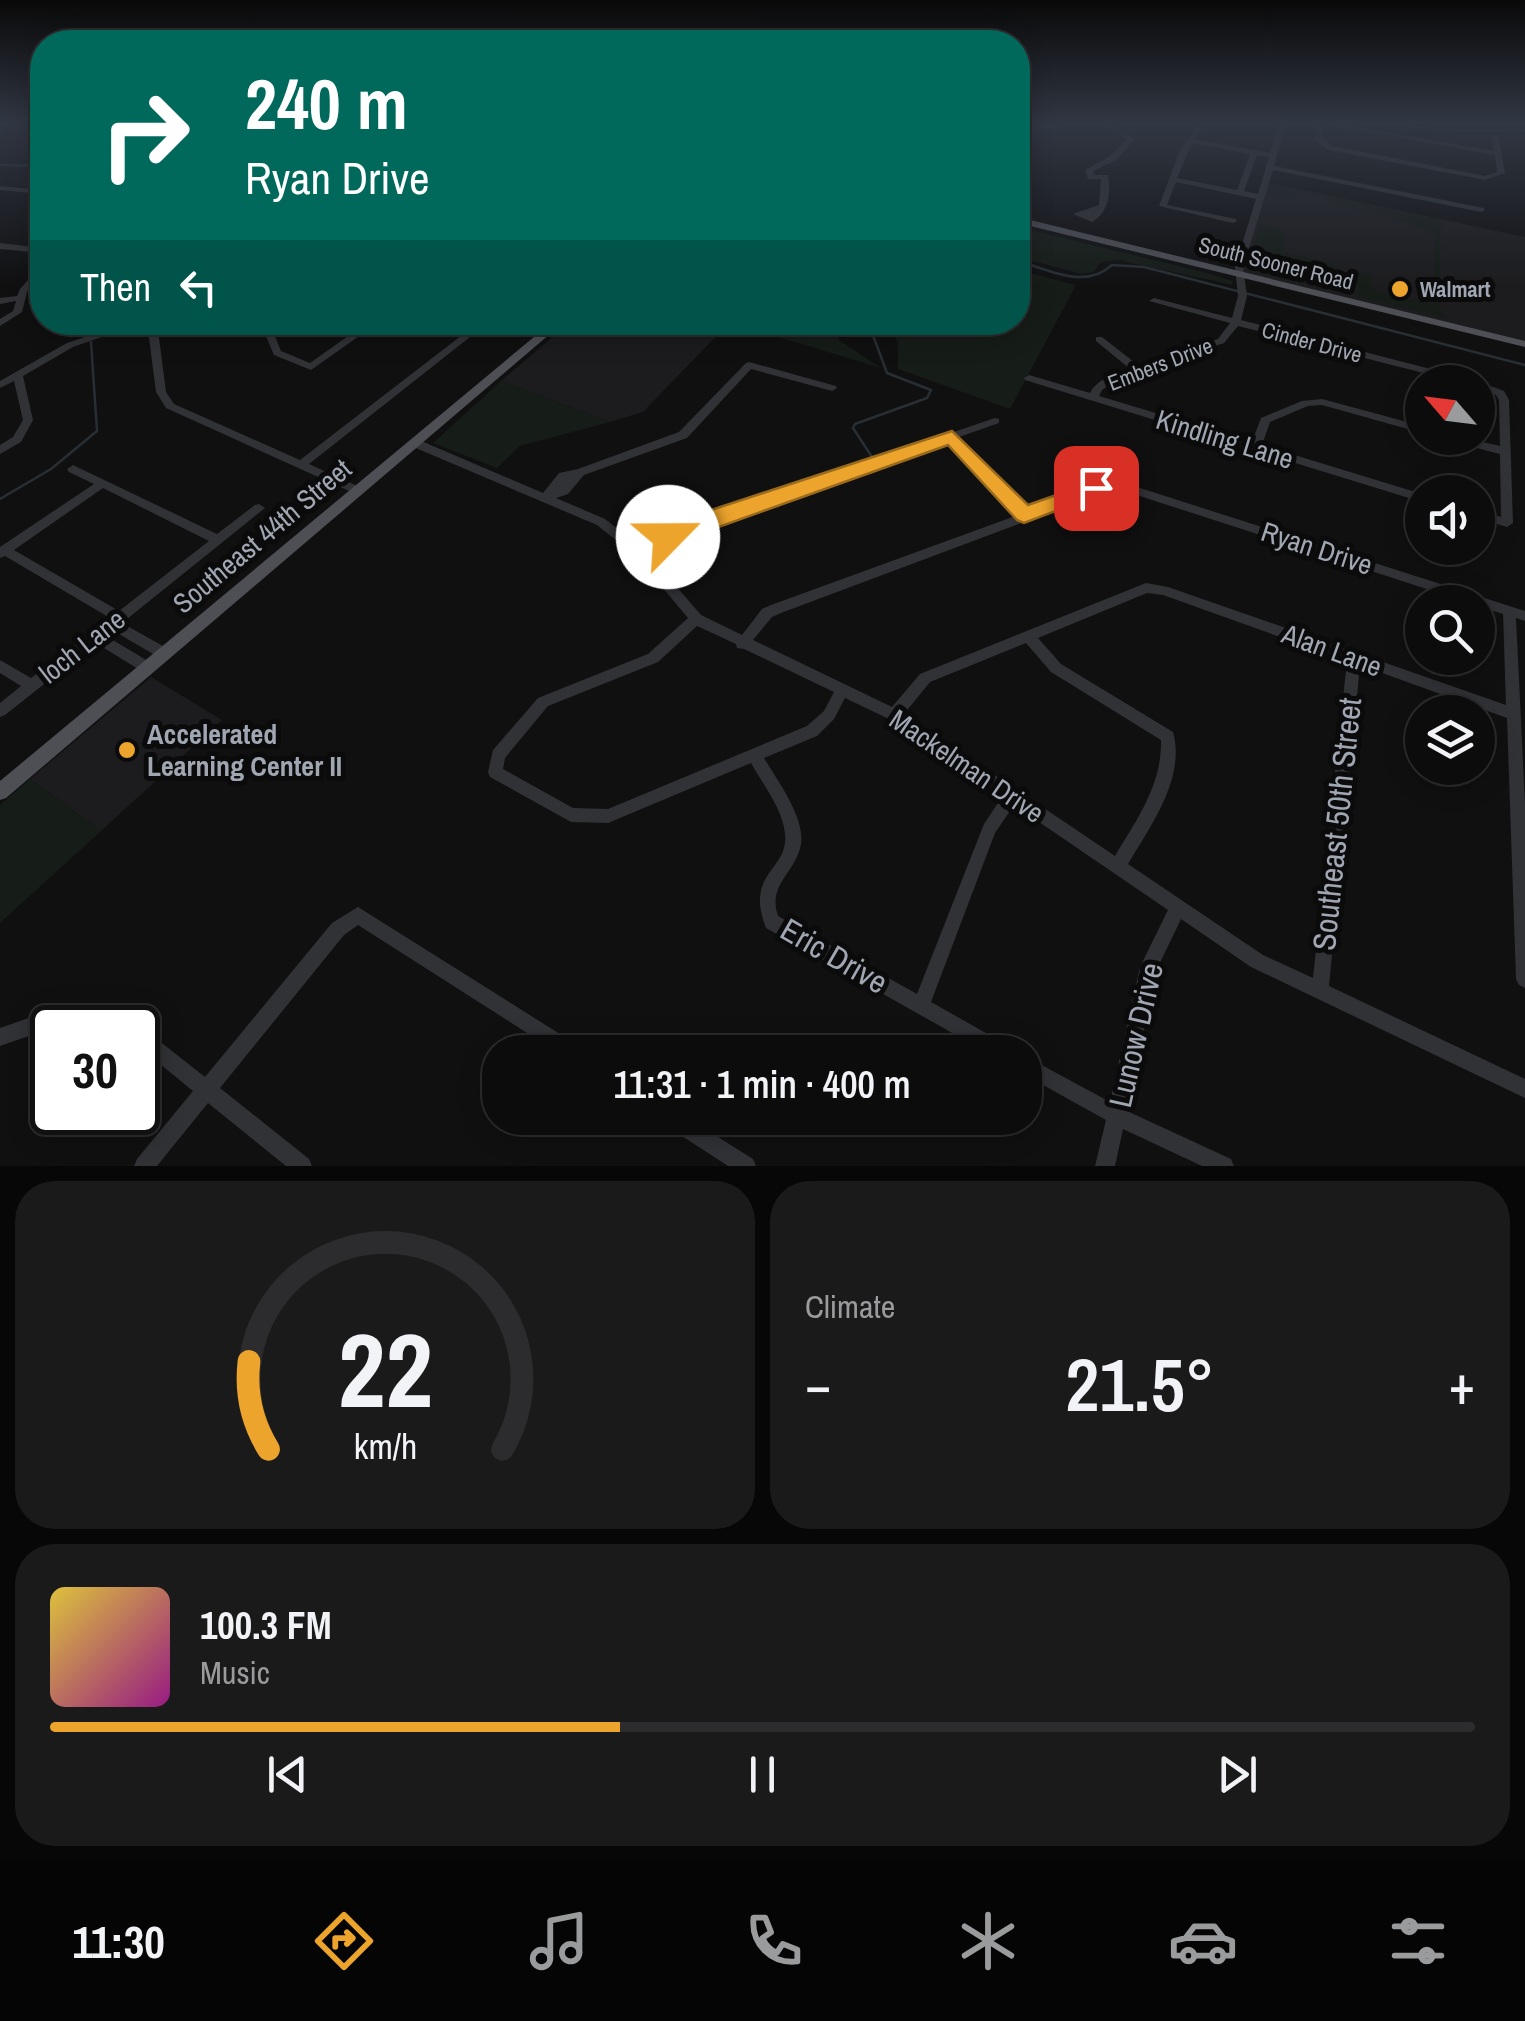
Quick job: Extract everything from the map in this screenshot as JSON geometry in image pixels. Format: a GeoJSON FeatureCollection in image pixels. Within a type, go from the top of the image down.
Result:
{"type":"FeatureCollection","features":[{"type":"Feature","properties":{"kind":"main road","name":"South Sooner Road"},"geometry":{"type":"LineString","coordinates":[[1030,224],[1242,286],[1525,344]]}},
{"type":"Feature","properties":{"kind":"main road","name":"Southeast 44th Street"},"geometry":{"type":"LineString","coordinates":[[0,792],[543,335]]}},
{"type":"Feature","properties":{"kind":"street"},"geometry":{"type":"LineString","coordinates":[[1104,206],[1105,178]]}},
{"type":"Feature","properties":{"kind":"street"},"geometry":{"type":"LineString","coordinates":[[1240,193],[1245,178]]}},
{"type":"Feature","properties":{"kind":"street","name":"Embers Drive"},"geometry":{"type":"LineString","coordinates":[[1093,399],[1104,383],[1221,341],[1234,322],[1242,286],[1238,267],[1266,178]]}},
{"type":"Feature","properties":{"kind":"street"},"geometry":{"type":"LineString","coordinates":[[1325,178],[1481,210]]}},
{"type":"Feature","properties":{"kind":"street"},"geometry":{"type":"LineString","coordinates":[[1232,222],[1164,206],[1173,179],[1260,198]]}},
{"type":"Feature","properties":{"kind":"street"},"geometry":{"type":"LineString","coordinates":[[0,188],[30,191]]}},
{"type":"Feature","properties":{"kind":"street"},"geometry":{"type":"LineString","coordinates":[[0,246],[30,250]]}},
{"type":"Feature","properties":{"kind":"street"},"geometry":{"type":"LineString","coordinates":[[0,323],[18,312],[20,298],[30,285]]}},
{"type":"Feature","properties":{"kind":"street"},"geometry":{"type":"LineString","coordinates":[[0,301],[20,298]]}},
{"type":"Feature","properties":{"kind":"street","name":"Cinder Drive"},"geometry":{"type":"LineString","coordinates":[[1154,301],[1405,366]]}},
{"type":"Feature","properties":{"kind":"street"},"geometry":{"type":"LineString","coordinates":[[0,385],[70,345],[101,335]]}},
{"type":"Feature","properties":{"kind":"street"},"geometry":{"type":"LineString","coordinates":[[154,335],[165,401],[176,411],[358,491]]}},
{"type":"Feature","properties":{"kind":"street"},"geometry":{"type":"LineString","coordinates":[[269,335],[277,353],[311,367],[357,335]]}},
{"type":"Feature","properties":{"kind":"street"},"geometry":{"type":"LineString","coordinates":[[300,466],[468,335]]}},
{"type":"Feature","properties":{"kind":"street"},"geometry":{"type":"LineString","coordinates":[[1099,339],[1138,370]]}},
{"type":"Feature","properties":{"kind":"street"},"geometry":{"type":"LineString","coordinates":[[546,497],[580,472],[683,435],[749,364],[832,388]]}},
{"type":"Feature","properties":{"kind":"street"},"geometry":{"type":"LineString","coordinates":[[0,450],[17,439],[28,420],[18,376]]}},
{"type":"Feature","properties":{"kind":"street","name":"Kindling Lane"},"geometry":{"type":"LineString","coordinates":[[1029,378],[1405,493]]}},
{"type":"Feature","properties":{"kind":"street"},"geometry":{"type":"LineString","coordinates":[[1495,391],[1504,400],[1508,523],[1495,519]]}},
{"type":"Feature","properties":{"kind":"street"},"geometry":{"type":"LineString","coordinates":[[1256,448],[1265,420],[1313,402],[1405,425]]}},
{"type":"Feature","properties":{"kind":"street"},"geometry":{"type":"LineString","coordinates":[[640,554],[710,518],[995,421]]}},
{"type":"Feature","properties":{"kind":"street"},"geometry":{"type":"LineString","coordinates":[[742,644],[776,609],[1024,515],[952,437]]}},
{"type":"Feature","properties":{"kind":"street","name":"Mackelman Drive"},"geometry":{"type":"LineString","coordinates":[[415,443],[601,522],[640,554],[696,619],[894,714],[1258,962],[1525,1089]]}},
{"type":"Feature","properties":{"kind":"street"},"geometry":{"type":"LineString","coordinates":[[1495,449],[1503,451]]}},
{"type":"Feature","properties":{"kind":"street"},"geometry":{"type":"LineString","coordinates":[[73,468],[218,540]]}},
{"type":"Feature","properties":{"kind":"street"},"geometry":{"type":"LineString","coordinates":[[103,483],[2,552],[165,654]]}},
{"type":"Feature","properties":{"kind":"street","name":"Ryan Drive"},"geometry":{"type":"LineString","coordinates":[[1024,515],[1108,485],[1138,489],[1517,613]]}},
{"type":"Feature","properties":{"kind":"street","name":"loch Lane"},"geometry":{"type":"LineString","coordinates":[[0,711],[258,508]]}},
{"type":"Feature","properties":{"kind":"street","name":"Alan Lane"},"geometry":{"type":"LineString","coordinates":[[1027,635],[1128,592],[1151,588],[1513,714]]}},
{"type":"Feature","properties":{"kind":"street"},"geometry":{"type":"LineString","coordinates":[[1517,613],[1513,714],[1525,979]]}},
{"type":"Feature","properties":{"kind":"street"},"geometry":{"type":"LineString","coordinates":[[696,619],[653,658],[543,702],[498,755],[494,766],[500,776],[571,815],[608,816],[820,725],[842,691]]}},
{"type":"Feature","properties":{"kind":"street"},"geometry":{"type":"LineString","coordinates":[[114,647],[130,634]]}},
{"type":"Feature","properties":{"kind":"street"},"geometry":{"type":"LineString","coordinates":[[894,714],[925,678],[1027,635],[1056,668],[1168,737],[1166,769],[1154,804],[1117,867]]}},
{"type":"Feature","properties":{"kind":"street"},"geometry":{"type":"LineString","coordinates":[[96,636],[148,668]]}},
{"type":"Feature","properties":{"kind":"street","name":"Southeast 50th Street"},"geometry":{"type":"LineString","coordinates":[[1320,990],[1354,657]]}},
{"type":"Feature","properties":{"kind":"street"},"geometry":{"type":"LineString","coordinates":[[0,666],[32,686]]}},
{"type":"Feature","properties":{"kind":"street","name":"Eric Drive"},"geometry":{"type":"LineString","coordinates":[[754,755],[792,833],[789,849],[766,893],[772,922],[972,1035]]}},
{"type":"Feature","properties":{"kind":"street"},"geometry":{"type":"LineString","coordinates":[[920,1006],[989,828],[1012,795]]}},
{"type":"Feature","properties":{"kind":"street","name":"Lunow Drive"},"geometry":{"type":"LineString","coordinates":[[1106,1166],[1151,960],[1178,908]]}},
{"type":"Feature","properties":{"kind":"street"},"geometry":{"type":"LineString","coordinates":[[144,1166],[338,929],[355,916],[371,920],[547,1035]]}},
{"type":"Feature","properties":{"kind":"street"},"geometry":{"type":"LineString","coordinates":[[0,1037],[30,1027]]}},
{"type":"Feature","properties":{"kind":"street"},"geometry":{"type":"LineString","coordinates":[[160,1052],[302,1166]]}},
{"type":"Feature","properties":{"kind":"street"},"geometry":{"type":"LineString","coordinates":[[1042,1074],[1117,1116],[1224,1166]]}},
{"type":"Feature","properties":{"kind":"street"},"geometry":{"type":"LineString","coordinates":[[698,1135],[746,1166]]}},
{"type":"Feature","properties":{"kind":"shaded area"},"geometry":{"type":"Polygon","coordinates":[[[1265,182],[1525,237],[1525,344],[1242,275],[1239,267],[1265,182]]]}},
{"type":"Feature","properties":{"kind":"shaded area"},"geometry":{"type":"Polygon","coordinates":[[[1269,183],[1441,220],[1439,307],[1446,318],[1358,297],[1358,283],[1349,273],[1370,274],[1373,289],[1379,293],[1434,304],[1435,235],[1407,222],[1298,192],[1289,200],[1268,196],[1269,183]]]}},
{"type":"Feature","properties":{"kind":"shaded area"},"geometry":{"type":"Polygon","coordinates":[[[1260,225],[1285,231],[1284,252],[1335,265],[1345,281],[1343,292],[1246,271],[1260,225]]]}},
{"type":"Feature","properties":{"kind":"shaded area"},"geometry":{"type":"Polygon","coordinates":[[[1030,230],[1233,281],[1232,285],[1118,260],[1101,262],[1094,272],[1081,274],[1030,260],[1030,230]]]}},
{"type":"Feature","properties":{"kind":"shaded area"},"geometry":{"type":"Polygon","coordinates":[[[1030,273],[1076,285],[1010,409],[898,369],[898,343],[894,335],[1030,335],[1030,273]]]}},
{"type":"Feature","properties":{"kind":"shaded area"},"geometry":{"type":"Polygon","coordinates":[[[555,335],[717,335],[643,412],[610,422],[501,381],[555,335]]]}},
{"type":"Feature","properties":{"kind":"shaded area"},"geometry":{"type":"Polygon","coordinates":[[[772,335],[838,335],[839,340],[881,368],[772,335]]]}},
{"type":"Feature","properties":{"kind":"shaded area"},"geometry":{"type":"Polygon","coordinates":[[[501,381],[610,422],[520,446],[497,468],[433,443],[501,381]]]}},
{"type":"Feature","properties":{"kind":"shaded area","name":"Accelerated Learning Center II"},"geometry":{"type":"Polygon","coordinates":[[[151,677],[222,720],[101,831],[30,779],[151,677]]]}},
{"type":"Feature","properties":{"kind":"shaded area"},"geometry":{"type":"Polygon","coordinates":[[[30,779],[101,831],[0,923],[0,805],[30,779]]]}},
{"type":"Feature","properties":{"kind":"waterway"},"geometry":{"type":"LineString","coordinates":[[1030,265],[1079,277],[1102,272],[1112,265],[1144,267],[1525,365]]}},
{"type":"Feature","properties":{"kind":"waterway"},"geometry":{"type":"LineString","coordinates":[[872,457],[853,428],[855,424],[927,398],[931,390],[887,373],[873,335]]}},
{"type":"Feature","properties":{"kind":"waterway"},"geometry":{"type":"LineString","coordinates":[[0,499],[51,469],[97,431],[91,342]]}},
{"type":"Feature","properties":{"kind":"place","name":"Walmart"},"geometry":{"type":"Point","coordinates":[1400,289]}},
{"type":"Feature","properties":{"kind":"place","name":"Accelerated Learning Center II"},"geometry":{"type":"Point","coordinates":[127,750]}},
{"type":"Feature","properties":{"kind":"route"},"geometry":{"type":"LineString","coordinates":[[668,537],[710,518],[952,437],[1024,515],[1096,488]]}}]}
